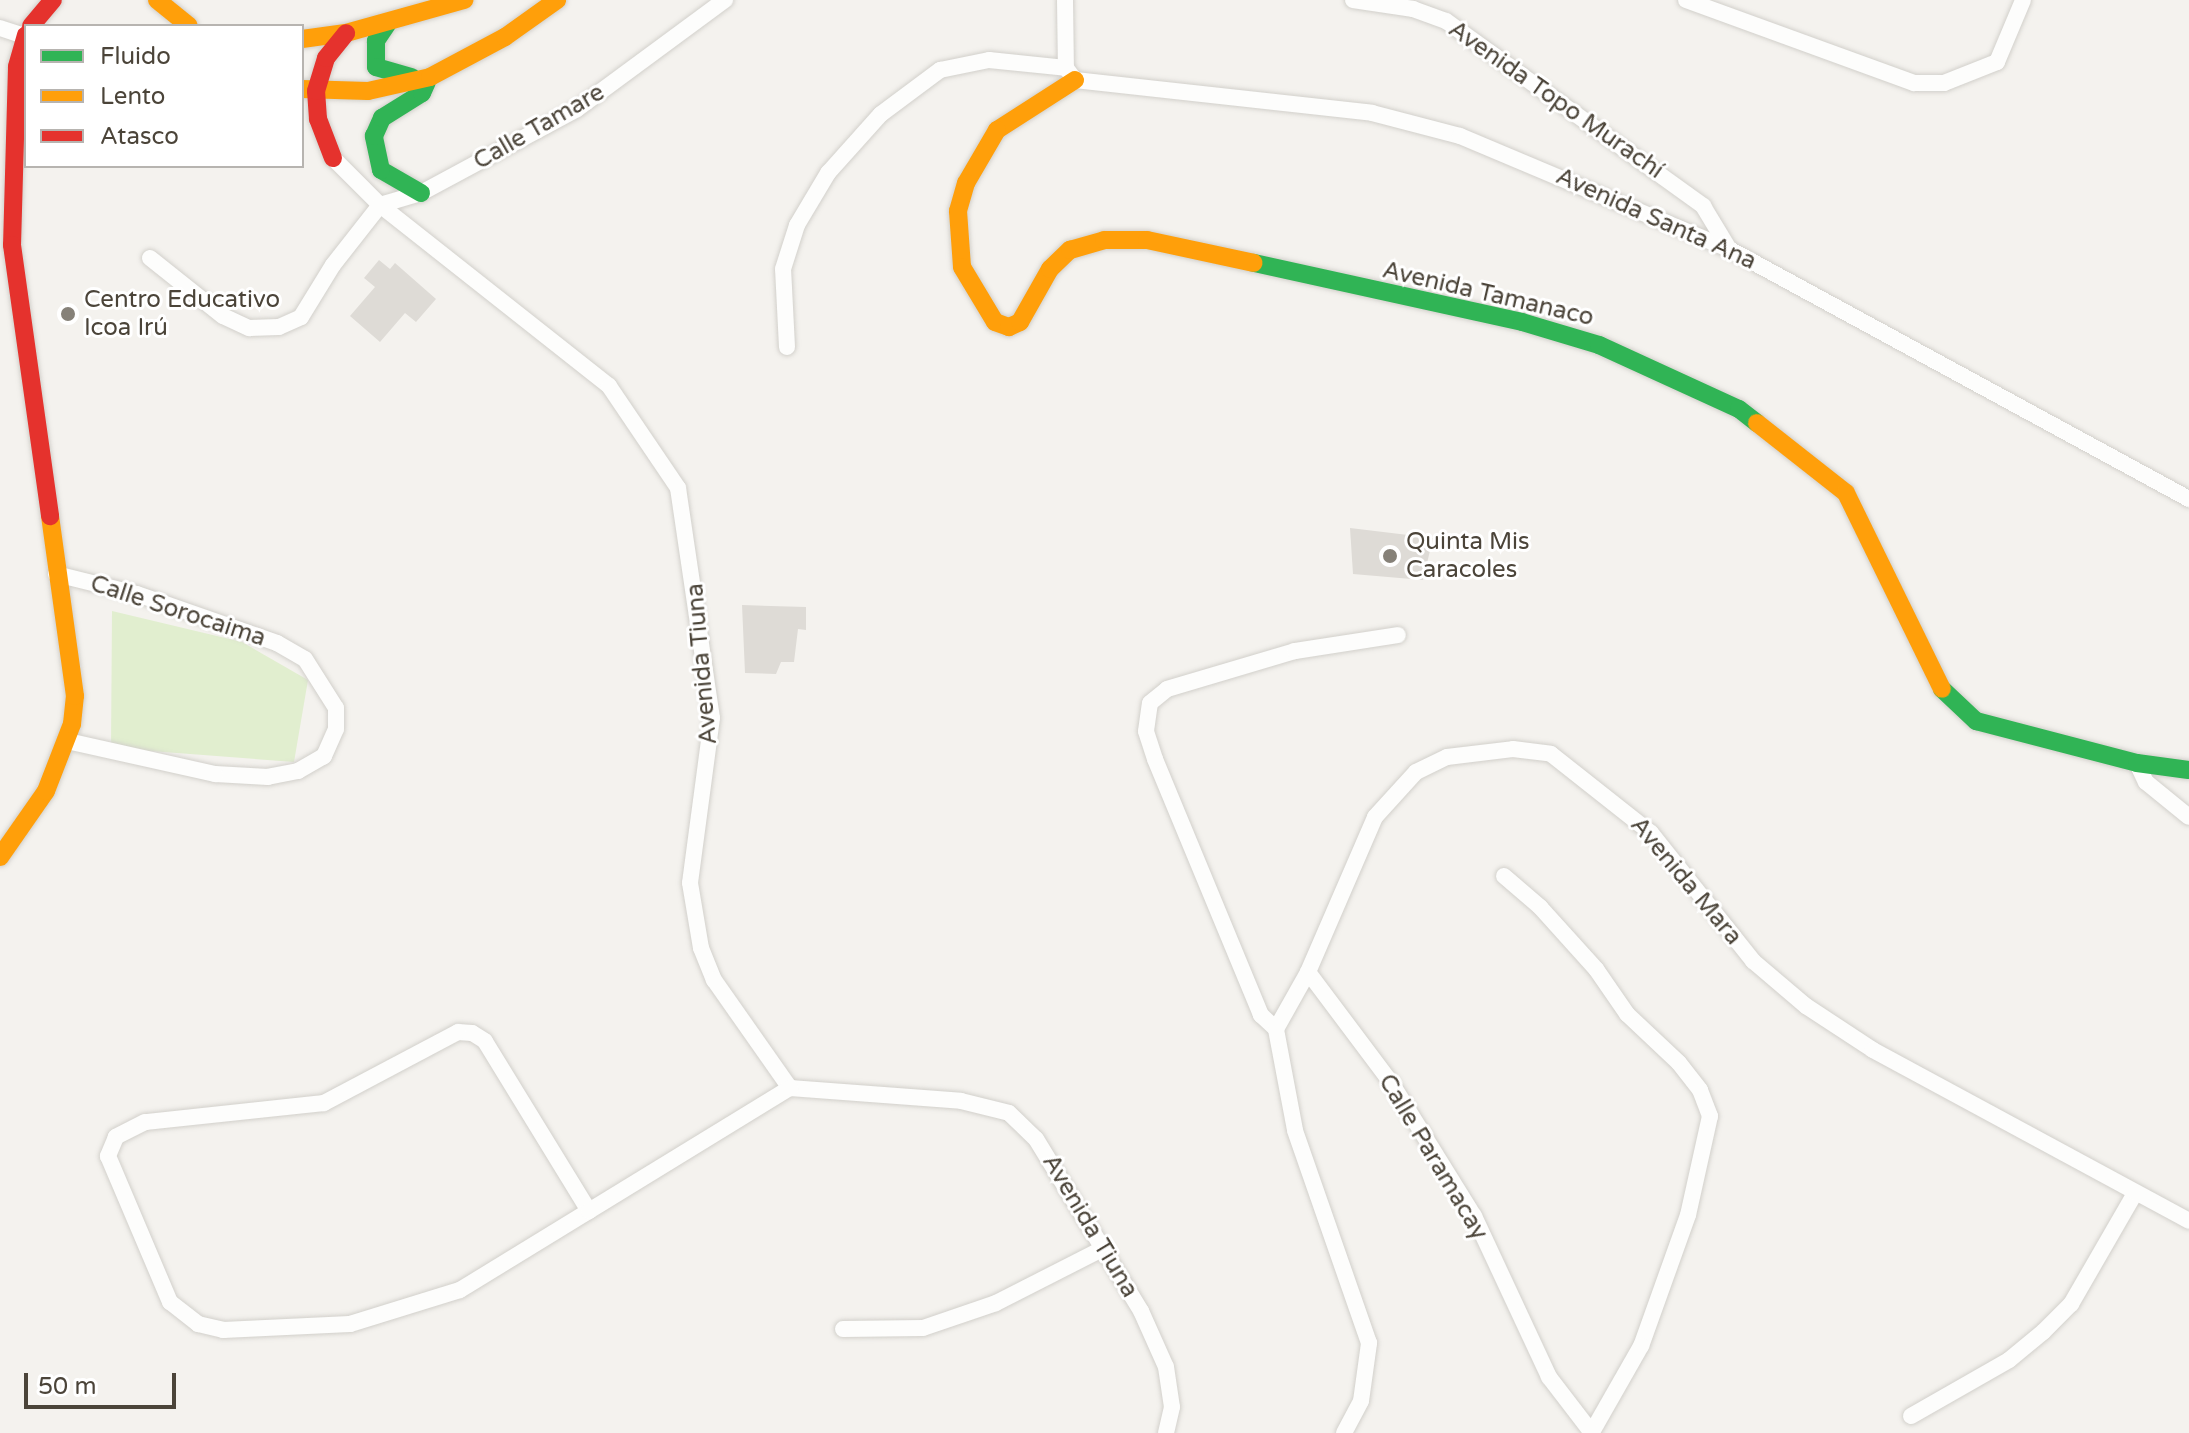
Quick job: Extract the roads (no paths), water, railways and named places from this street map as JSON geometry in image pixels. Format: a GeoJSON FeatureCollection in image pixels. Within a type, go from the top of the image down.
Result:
{"type":"FeatureCollection","features":[{"type":"Feature","properties":{"kind":"street"},"geometry":{"type":"LineString","coordinates":[[33,24],[53,0]]}},
{"type":"Feature","properties":{"kind":"street"},"geometry":{"type":"LineString","coordinates":[[157,0],[187,24]]}},
{"type":"Feature","properties":{"kind":"street"},"geometry":{"type":"LineString","coordinates":[[304,39],[388,23],[464,0]]}},
{"type":"Feature","properties":{"kind":"street"},"geometry":{"type":"LineString","coordinates":[[309,90],[368,91],[430,77],[505,37],[557,0]]}},
{"type":"Feature","properties":{"kind":"street","name":"Calle Tamare"},"geometry":{"type":"LineString","coordinates":[[380,205],[421,193],[577,109],[725,0]]}},
{"type":"Feature","properties":{"kind":"street"},"geometry":{"type":"LineString","coordinates":[[1065,0],[1071,74]]}},
{"type":"Feature","properties":{"kind":"street","name":"Avenida Topo Murachí"},"geometry":{"type":"LineString","coordinates":[[1353,0],[1413,9],[1446,21],[1703,206],[1729,249]]}},
{"type":"Feature","properties":{"kind":"street"},"geometry":{"type":"LineString","coordinates":[[1686,0],[1914,83],[1944,83],[1997,62],[2023,0]]}},
{"type":"Feature","properties":{"kind":"street"},"geometry":{"type":"LineString","coordinates":[[388,23],[376,41],[376,67],[402,77],[430,77]]}},
{"type":"Feature","properties":{"kind":"street"},"geometry":{"type":"LineString","coordinates":[[0,28],[24,35]]}},
{"type":"Feature","properties":{"kind":"street"},"geometry":{"type":"LineString","coordinates":[[333,158],[309,90],[326,58],[346,33]]}},
{"type":"Feature","properties":{"kind":"street"},"geometry":{"type":"LineString","coordinates":[[0,857],[8,830],[46,791],[67,741],[75,696],[12,245],[14,113],[24,49]]}},
{"type":"Feature","properties":{"kind":"street","name":"Avenida Santa Ana"},"geometry":{"type":"LineString","coordinates":[[787,347],[783,269],[797,225],[828,173],[881,114],[940,70],[989,60],[1071,74],[1372,113],[1460,136],[1729,249],[2189,499]]}},
{"type":"Feature","properties":{"kind":"street","name":"Avenida Tamanaco"},"geometry":{"type":"LineString","coordinates":[[1071,74],[997,130],[966,183],[958,211],[962,267],[995,322],[1009,327],[1020,322],[1050,269],[1070,250],[1104,240],[1147,240],[1522,322],[1599,345],[1739,409],[1846,493],[1916,644],[1945,694],[1976,721],[2137,763],[2189,770]]}},
{"type":"Feature","properties":{"kind":"street"},"geometry":{"type":"LineString","coordinates":[[421,193],[381,170],[374,136],[382,118],[422,93],[430,77]]}},
{"type":"Feature","properties":{"kind":"street"},"geometry":{"type":"LineString","coordinates":[[304,134],[333,158]]}},
{"type":"Feature","properties":{"kind":"street","name":"Avenida Tiuna"},"geometry":{"type":"LineString","coordinates":[[333,158],[380,205],[609,386],[678,488],[712,718],[711,758],[693,831],[694,917],[714,980],[790,1088],[886,1091],[1009,1113],[1036,1139],[1077,1200],[1102,1249],[1141,1311],[1166,1367],[1172,1407],[1166,1433]]}},
{"type":"Feature","properties":{"kind":"street"},"geometry":{"type":"LineString","coordinates":[[150,258],[223,316],[249,328],[279,327],[301,317],[333,265],[380,205]]}},
{"type":"Feature","properties":{"kind":"street","name":"Calle Sorocaima"},"geometry":{"type":"LineString","coordinates":[[56,574],[137,594],[277,643],[305,659],[336,708],[336,729],[324,756],[298,771],[268,777],[215,774],[67,741]]}},
{"type":"Feature","properties":{"kind":"street"},"geometry":{"type":"LineString","coordinates":[[1344,1433],[1361,1401],[1369,1343],[1295,1130],[1276,1029],[1261,1015],[1146,731],[1150,703],[1167,689],[1295,651],[1398,635]]}},
{"type":"Feature","properties":{"kind":"street","name":"Avenida Mara"},"geometry":{"type":"LineString","coordinates":[[1276,1029],[1308,972],[1375,817],[1416,772],[1479,751],[1551,754],[1651,833],[1753,961],[1806,1006],[1873,1050],[2134,1195],[2189,1221]]}},
{"type":"Feature","properties":{"kind":"street"},"geometry":{"type":"LineString","coordinates":[[2137,763],[2146,782],[2189,817]]}},
{"type":"Feature","properties":{"kind":"street"},"geometry":{"type":"LineString","coordinates":[[1504,876],[1540,907],[1596,969],[1627,1014],[1679,1063],[1700,1090],[1710,1116],[1688,1215],[1641,1346],[1592,1433]]}},
{"type":"Feature","properties":{"kind":"street","name":"Calle Paramacay"},"geometry":{"type":"LineString","coordinates":[[1308,972],[1392,1084],[1474,1216],[1549,1377],[1592,1433]]}},
{"type":"Feature","properties":{"kind":"street"},"geometry":{"type":"LineString","coordinates":[[589,1211],[485,1041],[472,1033],[458,1032],[324,1103],[145,1122],[116,1137],[108,1156],[170,1302],[198,1324],[223,1330],[350,1324],[460,1290],[790,1088]]}},
{"type":"Feature","properties":{"kind":"street"},"geometry":{"type":"LineString","coordinates":[[1911,1416],[2009,1360],[2043,1332],[2071,1304],[2134,1195]]}},
{"type":"Feature","properties":{"kind":"street"},"geometry":{"type":"LineString","coordinates":[[843,1329],[923,1328],[996,1303],[1102,1249]]}},
{"type":"Feature","properties":{"kind":"place","name":"Centro Educativo Icoa Irú"},"geometry":{"type":"Point","coordinates":[68,314]}},
{"type":"Feature","properties":{"kind":"place","name":"Quinta Mis Caracoles"},"geometry":{"type":"Point","coordinates":[1390,556]}}]}
